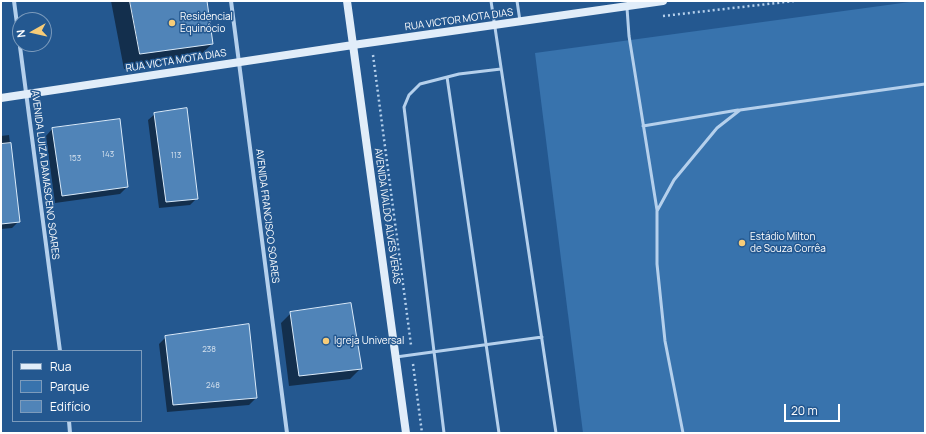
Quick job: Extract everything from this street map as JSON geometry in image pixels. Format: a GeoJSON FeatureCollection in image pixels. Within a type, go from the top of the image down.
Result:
{"type":"FeatureCollection","features":[{"type":"Feature","properties":{"kind":"main road","name":"AVENIDA IVALDO ALVES VERAS"},"geometry":{"type":"LineString","coordinates":[[347,1],[406,433]]}},
{"type":"Feature","properties":{"kind":"main road","name":"RUA VICTOR MOTA DIAS"},"geometry":{"type":"LineString","coordinates":[[353,44],[663,1]]}},
{"type":"Feature","properties":{"kind":"main road","name":"RUA VICTA MOTA DIAS"},"geometry":{"type":"LineString","coordinates":[[1,98],[353,44]]}},
{"type":"Feature","properties":{"kind":"street","name":"AVENIDA LUIZA DAMASCENO SOARES"},"geometry":{"type":"LineString","coordinates":[[14,1],[60,350]]}},
{"type":"Feature","properties":{"kind":"street","name":"AVENIDA FRANCISCO SOARES"},"geometry":{"type":"LineString","coordinates":[[231,1],[287,433]]}},
{"type":"Feature","properties":{"kind":"street"},"geometry":{"type":"LineString","coordinates":[[69,422],[70,433]]}},
{"type":"Feature","properties":{"kind":"lane"},"geometry":{"type":"LineString","coordinates":[[492,1],[556,433]]}},
{"type":"Feature","properties":{"kind":"lane"},"geometry":{"type":"LineString","coordinates":[[517,1],[520,21]]}},
{"type":"Feature","properties":{"kind":"lane"},"geometry":{"type":"LineString","coordinates":[[627,6],[629,36],[657,211],[657,264],[665,341],[684,433]]}},
{"type":"Feature","properties":{"kind":"lane"},"geometry":{"type":"LineString","coordinates":[[444,433],[404,107],[409,95],[420,84],[460,74],[501,68]]}},
{"type":"Feature","properties":{"kind":"lane"},"geometry":{"type":"LineString","coordinates":[[447,77],[499,433]]}},
{"type":"Feature","properties":{"kind":"lane"},"geometry":{"type":"LineString","coordinates":[[643,126],[740,110],[925,84]]}},
{"type":"Feature","properties":{"kind":"lane"},"geometry":{"type":"LineString","coordinates":[[657,211],[674,180],[717,128],[740,110]]}},
{"type":"Feature","properties":{"kind":"lane"},"geometry":{"type":"LineString","coordinates":[[396,357],[542,337]]}},
{"type":"Feature","properties":{"kind":"path"},"geometry":{"type":"LineString","coordinates":[[659,17],[794,1]]}},
{"type":"Feature","properties":{"kind":"path"},"geometry":{"type":"LineString","coordinates":[[372,51],[422,433]]}},
{"type":"Feature","properties":{"kind":"green space","name":"Estádio Milton de Souza Corrêa"},"geometry":{"type":"Polygon","coordinates":[[[925,1],[925,433],[583,433],[535,53],[925,1]]]}},
{"type":"Feature","properties":{"kind":"building","name":"Residencial Equinócio"},"geometry":{"type":"Polygon","coordinates":[[[130,1],[207,1],[213,44],[140,54],[130,1]]]}},
{"type":"Feature","properties":{"kind":"building"},"geometry":{"type":"Polygon","coordinates":[[[187,108],[198,199],[166,202],[154,113],[187,108]]]}},
{"type":"Feature","properties":{"kind":"building"},"geometry":{"type":"Polygon","coordinates":[[[120,119],[128,187],[62,196],[52,128],[120,119]]]}},
{"type":"Feature","properties":{"kind":"building"},"geometry":{"type":"Polygon","coordinates":[[[11,143],[20,222],[1,224],[1,144],[11,143]]]}},
{"type":"Feature","properties":{"kind":"building","name":"Igreja Universal"},"geometry":{"type":"Polygon","coordinates":[[[351,303],[362,369],[299,376],[290,312],[351,303]]]}},
{"type":"Feature","properties":{"kind":"building"},"geometry":{"type":"Polygon","coordinates":[[[249,324],[257,398],[173,405],[165,336],[249,324]]]}},
{"type":"Feature","properties":{"kind":"place","name":"Residencial Equinócio"},"geometry":{"type":"Point","coordinates":[172,23]}},
{"type":"Feature","properties":{"kind":"place","name":"Estádio Milton de Souza Corrêa"},"geometry":{"type":"Point","coordinates":[742,243]}},
{"type":"Feature","properties":{"kind":"place","name":"Igreja Universal"},"geometry":{"type":"Point","coordinates":[326,341]}}]}
